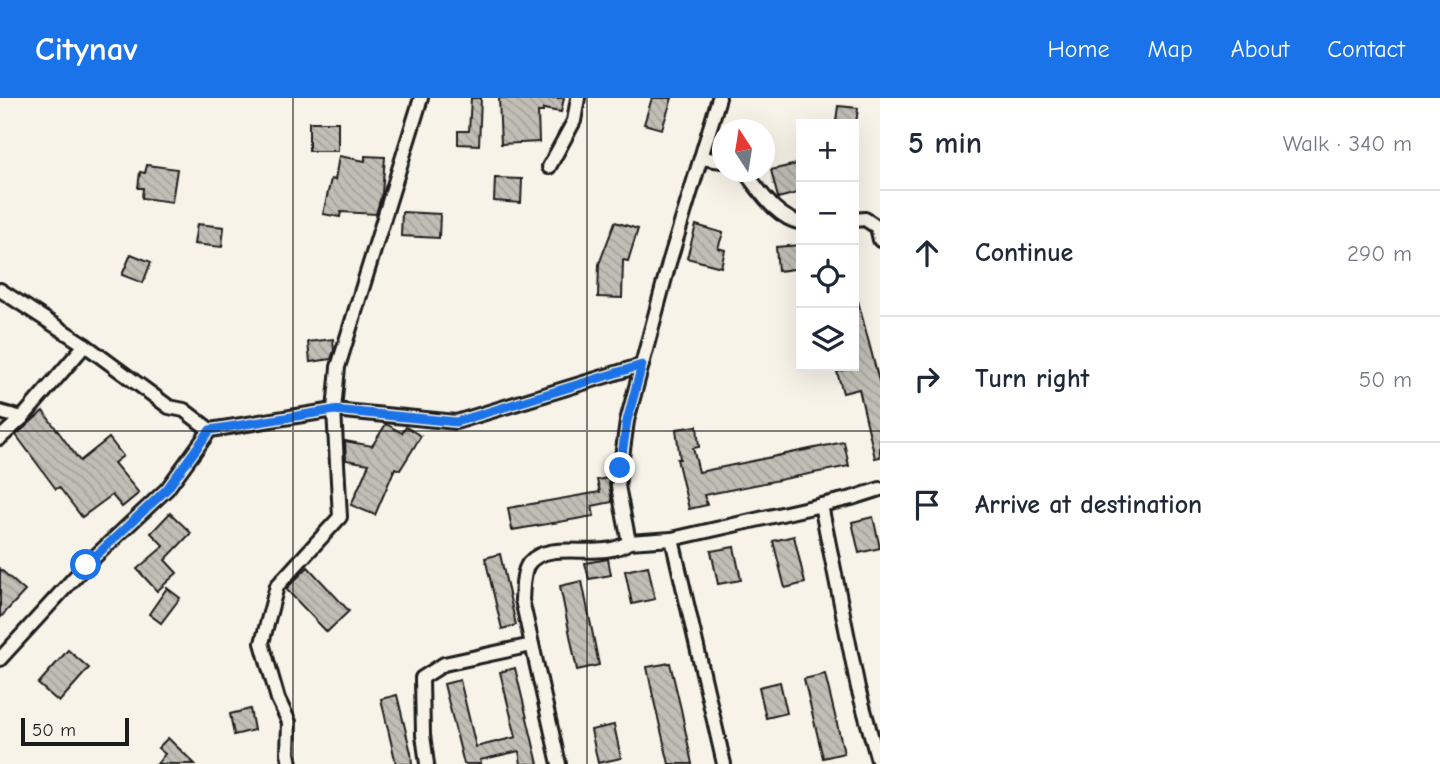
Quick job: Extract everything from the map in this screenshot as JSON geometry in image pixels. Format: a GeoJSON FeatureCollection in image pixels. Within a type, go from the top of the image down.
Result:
{"type":"FeatureCollection","features":[{"type":"Feature","properties":{"kind":"street"},"geometry":{"type":"LineString","coordinates":[[290,764],[289,723],[278,699],[262,643],[277,586],[340,517],[334,410],[338,366],[421,98]]}},
{"type":"Feature","properties":{"kind":"street"},"geometry":{"type":"LineString","coordinates":[[549,167],[574,121],[578,98]]}},
{"type":"Feature","properties":{"kind":"street"},"geometry":{"type":"LineString","coordinates":[[629,542],[618,486],[627,421],[719,98]]}},
{"type":"Feature","properties":{"kind":"street"},"geometry":{"type":"LineString","coordinates":[[701,158],[712,160]]}},
{"type":"Feature","properties":{"kind":"street"},"geometry":{"type":"LineString","coordinates":[[754,182],[771,205],[788,220],[796,222]]}},
{"type":"Feature","properties":{"kind":"street"},"geometry":{"type":"LineString","coordinates":[[859,220],[865,219],[877,227],[880,240]]}},
{"type":"Feature","properties":{"kind":"street"},"geometry":{"type":"LineString","coordinates":[[0,290],[85,345],[169,407],[184,410],[210,430]]}},
{"type":"Feature","properties":{"kind":"street"},"geometry":{"type":"LineString","coordinates":[[0,438],[22,418],[85,345]]}},
{"type":"Feature","properties":{"kind":"street"},"geometry":{"type":"LineString","coordinates":[[0,659],[86,565],[167,489],[210,430],[334,410],[456,422],[642,365]]}},
{"type":"Feature","properties":{"kind":"street"},"geometry":{"type":"LineString","coordinates":[[0,412],[22,418]]}},
{"type":"Feature","properties":{"kind":"street"},"geometry":{"type":"LineString","coordinates":[[559,764],[522,600],[523,580],[529,563],[543,554],[567,550],[608,551],[620,549],[629,542],[672,539],[880,489]]}},
{"type":"Feature","properties":{"kind":"street"},"geometry":{"type":"LineString","coordinates":[[821,505],[858,688],[879,764]]}},
{"type":"Feature","properties":{"kind":"street"},"geometry":{"type":"LineString","coordinates":[[672,539],[724,764]]}},
{"type":"Feature","properties":{"kind":"street"},"geometry":{"type":"LineString","coordinates":[[427,764],[423,735],[422,678],[444,664],[532,645]]}},
{"type":"Feature","properties":{"kind":"building"},"geometry":{"type":"Polygon","coordinates":[[[471,98],[481,98],[479,145],[458,144],[458,131],[469,131],[471,98]]]}},
{"type":"Feature","properties":{"kind":"building"},"geometry":{"type":"Polygon","coordinates":[[[499,98],[564,98],[561,112],[543,109],[543,112],[538,112],[539,142],[501,144],[499,98]]]}},
{"type":"Feature","properties":{"kind":"building"},"geometry":{"type":"Polygon","coordinates":[[[652,98],[672,98],[662,129],[644,124],[652,98]]]}},
{"type":"Feature","properties":{"kind":"building"},"geometry":{"type":"Polygon","coordinates":[[[838,106],[858,108],[857,119],[836,119],[838,106]]]}},
{"type":"Feature","properties":{"kind":"building"},"geometry":{"type":"Polygon","coordinates":[[[309,122],[338,122],[338,151],[309,151],[309,122]]]}},
{"type":"Feature","properties":{"kind":"building"},"geometry":{"type":"Polygon","coordinates":[[[339,156],[365,161],[365,156],[385,157],[382,193],[376,214],[341,212],[340,217],[323,214],[331,179],[335,180],[339,156]]]}},
{"type":"Feature","properties":{"kind":"building"},"geometry":{"type":"Polygon","coordinates":[[[796,164],[796,193],[778,198],[774,182],[775,169],[796,164]]]}},
{"type":"Feature","properties":{"kind":"building"},"geometry":{"type":"Polygon","coordinates":[[[147,165],[177,169],[172,202],[142,198],[143,188],[138,188],[140,172],[145,173],[147,165]]]}},
{"type":"Feature","properties":{"kind":"building"},"geometry":{"type":"Polygon","coordinates":[[[495,178],[522,179],[521,203],[494,201],[495,178]]]}},
{"type":"Feature","properties":{"kind":"building"},"geometry":{"type":"Polygon","coordinates":[[[402,212],[440,214],[439,238],[401,236],[402,212]]]}},
{"type":"Feature","properties":{"kind":"building"},"geometry":{"type":"Polygon","coordinates":[[[615,222],[638,229],[628,261],[623,260],[622,298],[598,297],[599,264],[615,222]]]}},
{"type":"Feature","properties":{"kind":"building"},"geometry":{"type":"Polygon","coordinates":[[[197,224],[224,227],[222,247],[194,244],[197,224]]]}},
{"type":"Feature","properties":{"kind":"building"},"geometry":{"type":"Polygon","coordinates":[[[696,225],[723,233],[718,248],[725,250],[721,267],[687,258],[696,225]]]}},
{"type":"Feature","properties":{"kind":"building"},"geometry":{"type":"Polygon","coordinates":[[[796,245],[796,269],[778,271],[776,247],[796,245]]]}},
{"type":"Feature","properties":{"kind":"building"},"geometry":{"type":"Polygon","coordinates":[[[131,254],[151,262],[143,283],[122,275],[131,254]]]}},
{"type":"Feature","properties":{"kind":"building"},"geometry":{"type":"Polygon","coordinates":[[[859,305],[880,385],[880,457],[875,458],[859,389],[843,393],[837,372],[859,371],[859,305]]]}},
{"type":"Feature","properties":{"kind":"building"},"geometry":{"type":"Polygon","coordinates":[[[333,339],[331,359],[310,362],[308,342],[333,339]]]}},
{"type":"Feature","properties":{"kind":"building"},"geometry":{"type":"Polygon","coordinates":[[[43,411],[80,461],[109,438],[123,456],[114,463],[139,493],[122,507],[112,495],[82,517],[59,487],[56,489],[16,435],[43,411]]]}},
{"type":"Feature","properties":{"kind":"building"},"geometry":{"type":"Polygon","coordinates":[[[386,424],[402,433],[406,427],[421,436],[400,470],[395,468],[375,515],[351,505],[369,464],[346,460],[345,441],[372,446],[386,424]]]}},
{"type":"Feature","properties":{"kind":"building"},"geometry":{"type":"Polygon","coordinates":[[[697,426],[699,447],[693,448],[699,472],[844,442],[849,466],[704,495],[707,505],[689,509],[677,459],[680,459],[676,429],[697,426]]]}},
{"type":"Feature","properties":{"kind":"building"},"geometry":{"type":"Polygon","coordinates":[[[608,478],[612,502],[592,506],[594,516],[512,530],[508,508],[600,492],[597,480],[608,478]]]}},
{"type":"Feature","properties":{"kind":"building"},"geometry":{"type":"Polygon","coordinates":[[[170,513],[191,533],[165,560],[177,573],[157,591],[137,569],[164,546],[151,533],[170,513]]]}},
{"type":"Feature","properties":{"kind":"building"},"geometry":{"type":"Polygon","coordinates":[[[873,517],[880,548],[859,553],[852,522],[873,517]]]}},
{"type":"Feature","properties":{"kind":"building"},"geometry":{"type":"Polygon","coordinates":[[[794,536],[805,583],[785,588],[773,541],[794,536]]]}},
{"type":"Feature","properties":{"kind":"building"},"geometry":{"type":"Polygon","coordinates":[[[734,547],[741,580],[718,584],[711,551],[734,547]]]}},
{"type":"Feature","properties":{"kind":"building"},"geometry":{"type":"Polygon","coordinates":[[[500,554],[516,625],[502,629],[485,558],[500,554]]]}},
{"type":"Feature","properties":{"kind":"building"},"geometry":{"type":"Polygon","coordinates":[[[608,559],[611,575],[589,579],[585,563],[608,559]]]}},
{"type":"Feature","properties":{"kind":"building"},"geometry":{"type":"Polygon","coordinates":[[[648,566],[655,599],[632,604],[625,571],[648,566]]]}},
{"type":"Feature","properties":{"kind":"building"},"geometry":{"type":"Polygon","coordinates":[[[308,567],[349,611],[327,632],[286,589],[308,567]]]}},
{"type":"Feature","properties":{"kind":"building"},"geometry":{"type":"Polygon","coordinates":[[[0,569],[25,591],[0,618],[0,569]]]}},
{"type":"Feature","properties":{"kind":"building"},"geometry":{"type":"Polygon","coordinates":[[[582,581],[599,665],[577,670],[560,586],[582,581]]]}},
{"type":"Feature","properties":{"kind":"building"},"geometry":{"type":"Polygon","coordinates":[[[167,588],[180,598],[161,623],[149,614],[167,588]]]}},
{"type":"Feature","properties":{"kind":"building"},"geometry":{"type":"Polygon","coordinates":[[[68,650],[89,668],[59,702],[38,684],[68,650]]]}},
{"type":"Feature","properties":{"kind":"building"},"geometry":{"type":"Polygon","coordinates":[[[670,663],[692,764],[669,764],[654,701],[647,667],[670,663]]]}},
{"type":"Feature","properties":{"kind":"building"},"geometry":{"type":"Polygon","coordinates":[[[515,668],[538,764],[521,764],[519,751],[480,760],[481,764],[464,764],[444,684],[460,680],[476,747],[516,737],[500,672],[515,668]]]}},
{"type":"Feature","properties":{"kind":"building"},"geometry":{"type":"Polygon","coordinates":[[[825,674],[844,753],[823,758],[804,679],[825,674]]]}},
{"type":"Feature","properties":{"kind":"building"},"geometry":{"type":"Polygon","coordinates":[[[780,682],[787,713],[766,718],[759,687],[780,682]]]}},
{"type":"Feature","properties":{"kind":"building"},"geometry":{"type":"Polygon","coordinates":[[[397,695],[412,764],[396,764],[381,699],[397,695]]]}},
{"type":"Feature","properties":{"kind":"building"},"geometry":{"type":"Polygon","coordinates":[[[250,709],[254,730],[234,735],[230,714],[250,709]]]}},
{"type":"Feature","properties":{"kind":"building"},"geometry":{"type":"Polygon","coordinates":[[[614,725],[621,758],[598,763],[591,730],[614,725]]]}},
{"type":"Feature","properties":{"kind":"building"},"geometry":{"type":"Polygon","coordinates":[[[168,738],[195,764],[157,764],[165,754],[158,748],[168,738]]]}},
{"type":"Feature","properties":{"kind":"route"},"geometry":{"type":"LineString","coordinates":[[86,565],[167,489],[210,430],[334,410],[456,422],[642,365],[627,421],[620,468]]}}]}
